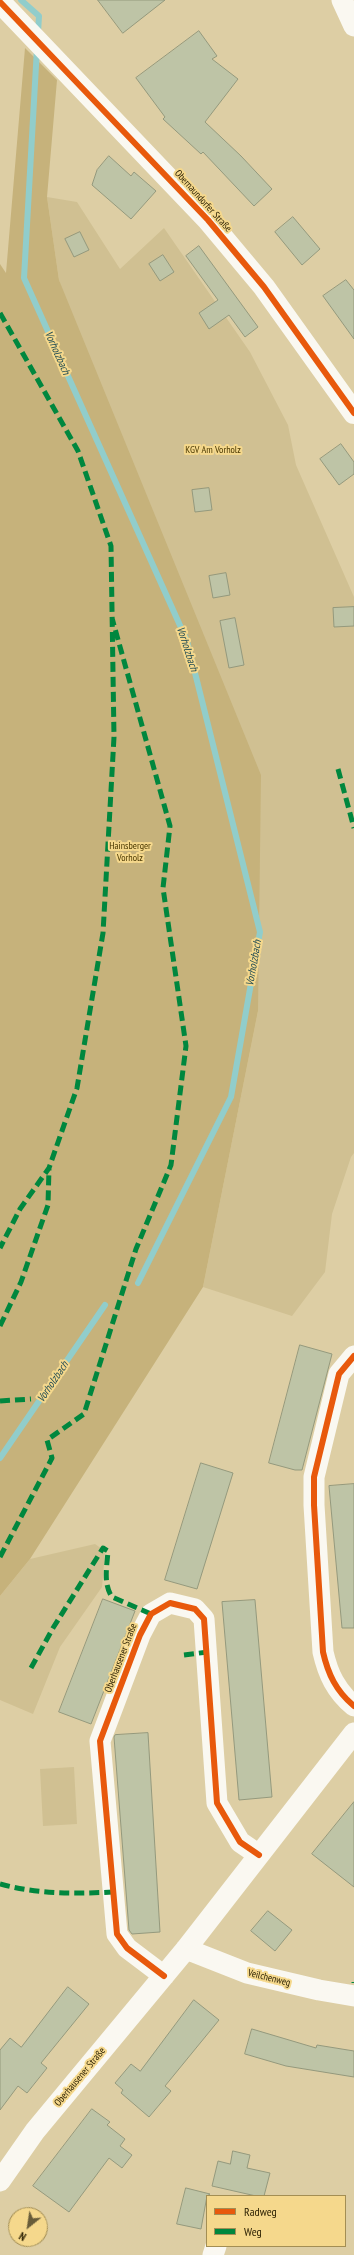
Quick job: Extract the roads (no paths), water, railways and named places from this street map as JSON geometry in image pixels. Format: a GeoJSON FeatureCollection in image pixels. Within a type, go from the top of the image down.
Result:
{"type":"FeatureCollection","features":[{"type":"Feature","properties":{"kind":"street"},"geometry":{"type":"LineString","coordinates":[[342,0],[354,26]]}},
{"type":"Feature","properties":{"kind":"street","name":"Obernaundorfer Straße"},"geometry":{"type":"LineString","coordinates":[[0,2],[208,220],[264,287],[354,413]]}},
{"type":"Feature","properties":{"kind":"street"},"geometry":{"type":"LineString","coordinates":[[354,1356],[339,1374],[314,1477],[314,1505],[323,1652],[329,1674],[347,1700],[354,1706]]}},
{"type":"Feature","properties":{"kind":"street","name":"Oberhausener Straße"},"geometry":{"type":"LineString","coordinates":[[164,1976],[127,1948],[117,1934],[100,1741],[147,1621],[151,1614],[170,1603],[195,1609],[204,1619],[217,1803],[240,1842],[259,1855]]}},
{"type":"Feature","properties":{"kind":"street","name":"Oberhausener Straße"},"geometry":{"type":"LineString","coordinates":[[0,2181],[35,2131],[186,1949],[354,1733]]}},
{"type":"Feature","properties":{"kind":"street","name":"Veilchenweg"},"geometry":{"type":"LineString","coordinates":[[186,1949],[247,1973],[319,1990],[354,1996]]}},
{"type":"Feature","properties":{"kind":"waterway","name":"Vorholzbach"},"geometry":{"type":"LineString","coordinates":[[21,0],[39,16],[38,33]]}},
{"type":"Feature","properties":{"kind":"waterway","name":"Vorholzbach"},"geometry":{"type":"LineString","coordinates":[[37,48],[24,278],[187,641],[260,932],[231,1097],[138,1283]]}},
{"type":"Feature","properties":{"kind":"waterway","name":"Vorholzbach"},"geometry":{"type":"LineString","coordinates":[[0,1458],[105,1305]]}},
{"type":"Feature","properties":{"kind":"park label","name":"KGV Am Vorholz"},"geometry":{"type":"Point","coordinates":[213,450]}},
{"type":"Feature","properties":{"kind":"park label","name":"Hainsberger Vorholz"},"geometry":{"type":"Point","coordinates":[130,852]}}]}
